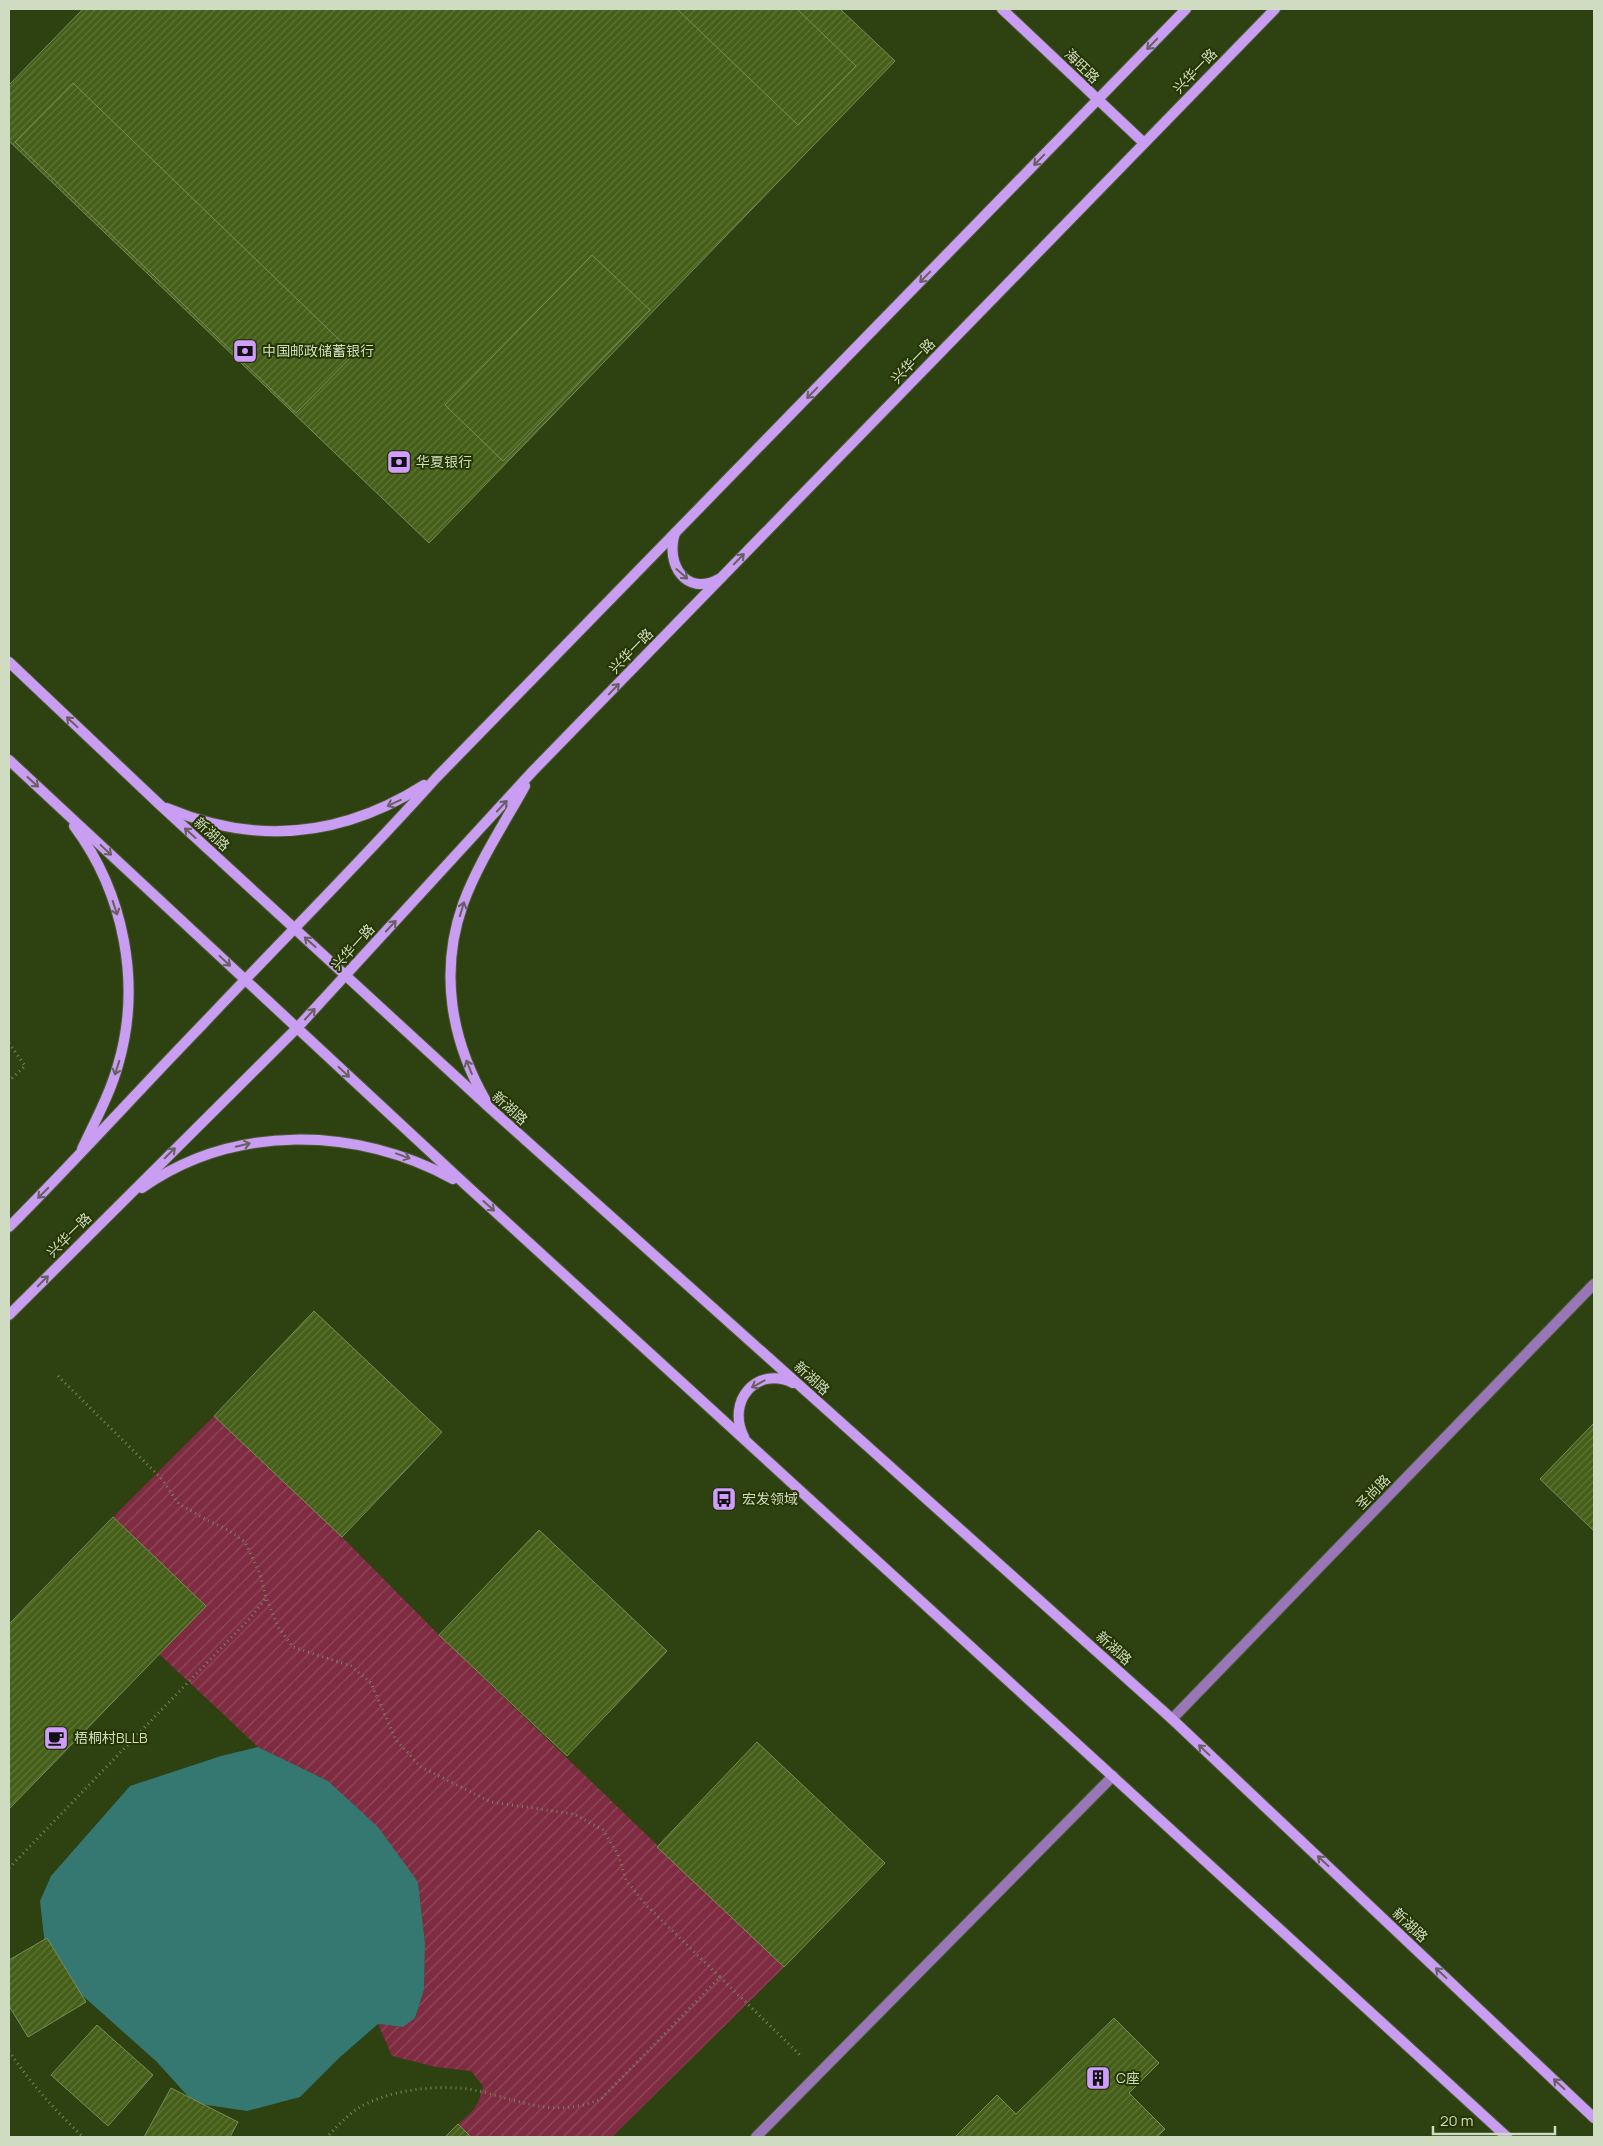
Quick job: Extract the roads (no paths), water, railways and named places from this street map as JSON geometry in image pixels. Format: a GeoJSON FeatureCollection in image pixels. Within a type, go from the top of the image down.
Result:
{"type":"FeatureCollection","features":[{"type":"Feature","properties":{"kind":"main road","name":"海旺路"},"geometry":{"type":"LineString","coordinates":[[1002,9],[1144,143]]}},
{"type":"Feature","properties":{"kind":"main road"},"geometry":{"type":"LineString","coordinates":[[9,1227],[368,854],[436,778],[1186,9]]}},
{"type":"Feature","properties":{"kind":"main road","name":"兴华一路"},"geometry":{"type":"LineString","coordinates":[[9,1315],[120,1202],[297,1028],[532,772],[1275,9]]}},
{"type":"Feature","properties":{"kind":"main road"},"geometry":{"type":"LineString","coordinates":[[675,532],[671,557],[680,574],[697,583],[708,583],[724,575]]}},
{"type":"Feature","properties":{"kind":"main road","name":"新湖路"},"geometry":{"type":"LineString","coordinates":[[9,662],[159,804],[347,974],[492,1110],[1172,1719],[1594,2118]]}},
{"type":"Feature","properties":{"kind":"main road"},"geometry":{"type":"LineString","coordinates":[[9,760],[467,1186],[1508,2137]]}},
{"type":"Feature","properties":{"kind":"main road"},"geometry":{"type":"LineString","coordinates":[[492,1110],[474,1079],[460,1046],[452,1002],[451,976],[454,939],[463,904],[478,871],[532,772]]}},
{"type":"Feature","properties":{"kind":"main road"},"geometry":{"type":"LineString","coordinates":[[159,804],[210,823],[248,830],[282,832],[321,828],[370,814],[400,800],[436,778]]}},
{"type":"Feature","properties":{"kind":"main road"},"geometry":{"type":"LineString","coordinates":[[58,805],[86,842],[107,883],[121,927],[129,987],[127,1019],[118,1064],[102,1107],[77,1158]]}},
{"type":"Feature","properties":{"kind":"main road"},"geometry":{"type":"LineString","coordinates":[[120,1202],[183,1164],[218,1151],[254,1143],[291,1139],[328,1140],[373,1147],[400,1154],[434,1168],[467,1186]]}},
{"type":"Feature","properties":{"kind":"main road"},"geometry":{"type":"LineString","coordinates":[[749,1444],[738,1424],[740,1401],[747,1391],[768,1379],[780,1378],[803,1388]]}},
{"type":"Feature","properties":{"kind":"street","name":"圣尚路"},"geometry":{"type":"LineString","coordinates":[[1172,1719],[1594,1284]]}},
{"type":"Feature","properties":{"kind":"street"},"geometry":{"type":"LineString","coordinates":[[756,2137],[1113,1776]]}},
{"type":"Feature","properties":{"kind":"water"},"geometry":{"type":"Polygon","coordinates":[[[258,1747],[328,1781],[378,1827],[418,1882],[425,1943],[424,1990],[415,2018],[403,2027],[378,2024],[339,2058],[300,2097],[247,2111],[194,2103],[157,2062],[74,1988],[45,1946],[40,1901],[51,1876],[130,1786],[221,1756],[258,1747]]]}},
{"type":"Feature","properties":{"kind":"place","name":"中国邮政储蓄银行"},"geometry":{"type":"Point","coordinates":[245,351]}},
{"type":"Feature","properties":{"kind":"place","name":"华夏银行"},"geometry":{"type":"Point","coordinates":[399,462]}},
{"type":"Feature","properties":{"kind":"place","name":"宏发领域"},"geometry":{"type":"Point","coordinates":[724,1499]}},
{"type":"Feature","properties":{"kind":"place","name":"梧桐村BLLB"},"geometry":{"type":"Point","coordinates":[56,1738]}},
{"type":"Feature","properties":{"kind":"place","name":"C座"},"geometry":{"type":"Point","coordinates":[1098,2078]}}]}
